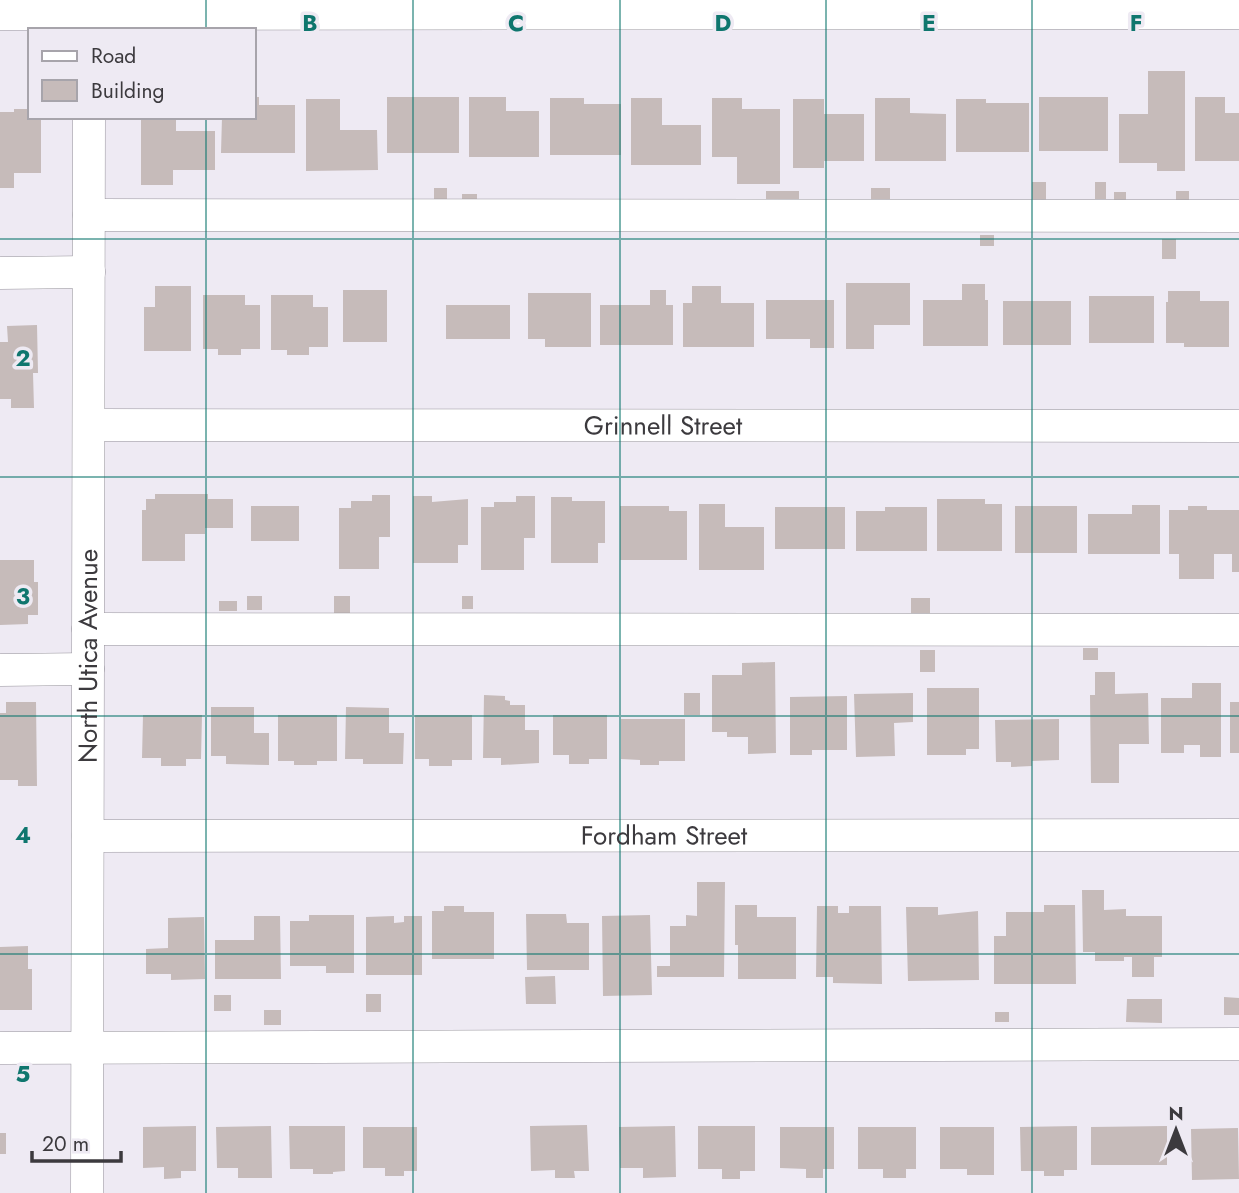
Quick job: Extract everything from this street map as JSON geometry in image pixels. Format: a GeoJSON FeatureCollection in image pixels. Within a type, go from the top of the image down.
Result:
{"type":"FeatureCollection","features":[{"type":"Feature","properties":{"kind":"street"},"geometry":{"type":"LineString","coordinates":[[0,14],[1239,13]]}},
{"type":"Feature","properties":{"kind":"street","name":"North Utica Avenue"},"geometry":{"type":"LineString","coordinates":[[87,1193],[89,119]]}},
{"type":"Feature","properties":{"kind":"street"},"geometry":{"type":"LineString","coordinates":[[89,215],[1239,216]]}},
{"type":"Feature","properties":{"kind":"street"},"geometry":{"type":"LineString","coordinates":[[0,273],[89,272]]}},
{"type":"Feature","properties":{"kind":"street","name":"Grinnell Street"},"geometry":{"type":"LineString","coordinates":[[89,425],[1239,426]]}},
{"type":"Feature","properties":{"kind":"street"},"geometry":{"type":"LineString","coordinates":[[88,629],[1239,630]]}},
{"type":"Feature","properties":{"kind":"street"},"geometry":{"type":"LineString","coordinates":[[0,670],[88,669]]}},
{"type":"Feature","properties":{"kind":"street","name":"Fordham Street"},"geometry":{"type":"LineString","coordinates":[[88,836],[1239,835]]}},
{"type":"Feature","properties":{"kind":"street"},"geometry":{"type":"LineString","coordinates":[[0,1048],[1239,1044]]}},
{"type":"Feature","properties":{"kind":"building"},"geometry":{"type":"Polygon","coordinates":[[[1148,71],[1185,71],[1185,171],[1157,171],[1157,163],[1119,163],[1119,114],[1148,114],[1148,71]]]}},
{"type":"Feature","properties":{"kind":"building"},"geometry":{"type":"Polygon","coordinates":[[[256,97],[259,97],[259,105],[295,105],[295,153],[221,153],[222,119],[256,119],[256,97]]]}},
{"type":"Feature","properties":{"kind":"building"},"geometry":{"type":"Polygon","coordinates":[[[387,97],[459,97],[459,153],[387,153],[387,97]]]}},
{"type":"Feature","properties":{"kind":"building"},"geometry":{"type":"Polygon","coordinates":[[[469,97],[506,97],[506,111],[539,111],[539,157],[469,157],[469,97]]]}},
{"type":"Feature","properties":{"kind":"building"},"geometry":{"type":"Polygon","coordinates":[[[1039,97],[1108,97],[1108,151],[1039,151],[1039,97]]]}},
{"type":"Feature","properties":{"kind":"building"},"geometry":{"type":"Polygon","coordinates":[[[1195,97],[1225,97],[1225,113],[1239,113],[1239,161],[1195,161],[1195,97]]]}},
{"type":"Feature","properties":{"kind":"building"},"geometry":{"type":"Polygon","coordinates":[[[550,98],[584,98],[584,104],[621,104],[621,155],[550,155],[550,98]]]}},
{"type":"Feature","properties":{"kind":"building"},"geometry":{"type":"Polygon","coordinates":[[[631,98],[662,98],[662,125],[701,125],[701,165],[631,165],[631,98]]]}},
{"type":"Feature","properties":{"kind":"building"},"geometry":{"type":"Polygon","coordinates":[[[712,98],[742,98],[742,109],[780,109],[780,184],[737,184],[737,157],[712,157],[712,98]]]}},
{"type":"Feature","properties":{"kind":"building"},"geometry":{"type":"Polygon","coordinates":[[[875,98],[910,98],[910,113],[946,114],[946,161],[875,161],[875,98]]]}},
{"type":"Feature","properties":{"kind":"building"},"geometry":{"type":"Polygon","coordinates":[[[306,99],[340,99],[340,130],[377,130],[378,170],[306,171],[306,99]]]}},
{"type":"Feature","properties":{"kind":"building"},"geometry":{"type":"Polygon","coordinates":[[[793,99],[824,99],[824,114],[864,114],[864,161],[824,161],[824,168],[793,168],[793,99]]]}},
{"type":"Feature","properties":{"kind":"building"},"geometry":{"type":"Polygon","coordinates":[[[956,99],[986,99],[986,103],[1029,103],[1029,152],[956,152],[956,99]]]}},
{"type":"Feature","properties":{"kind":"building"},"geometry":{"type":"Polygon","coordinates":[[[14,109],[28,109],[28,119],[41,119],[41,173],[14,173],[14,188],[0,188],[0,112],[14,112],[14,109]]]}},
{"type":"Feature","properties":{"kind":"building"},"geometry":{"type":"Polygon","coordinates":[[[141,119],[176,119],[176,131],[215,131],[215,170],[173,170],[173,185],[141,185],[141,119]]]}},
{"type":"Feature","properties":{"kind":"building"},"geometry":{"type":"Polygon","coordinates":[[[1032,182],[1046,182],[1046,205],[1032,205],[1032,182]]]}},
{"type":"Feature","properties":{"kind":"building"},"geometry":{"type":"Polygon","coordinates":[[[1095,182],[1106,182],[1106,199],[1095,199],[1095,182]]]}},
{"type":"Feature","properties":{"kind":"building"},"geometry":{"type":"Polygon","coordinates":[[[434,188],[447,188],[447,204],[434,204],[434,188]]]}},
{"type":"Feature","properties":{"kind":"building"},"geometry":{"type":"Polygon","coordinates":[[[871,188],[890,188],[890,202],[871,202],[871,188]]]}},
{"type":"Feature","properties":{"kind":"building"},"geometry":{"type":"Polygon","coordinates":[[[766,191],[799,191],[799,206],[766,206],[766,191]]]}},
{"type":"Feature","properties":{"kind":"building"},"geometry":{"type":"Polygon","coordinates":[[[1176,191],[1189,191],[1189,205],[1176,205],[1176,191]]]}},
{"type":"Feature","properties":{"kind":"building"},"geometry":{"type":"Polygon","coordinates":[[[1114,192],[1126,192],[1126,205],[1114,205],[1114,192]]]}},
{"type":"Feature","properties":{"kind":"building"},"geometry":{"type":"Polygon","coordinates":[[[462,194],[477,194],[477,205],[462,205],[462,194]]]}},
{"type":"Feature","properties":{"kind":"building"},"geometry":{"type":"Polygon","coordinates":[[[980,235],[994,235],[994,246],[980,246],[980,235]]]}},
{"type":"Feature","properties":{"kind":"building"},"geometry":{"type":"Polygon","coordinates":[[[1162,239],[1176,239],[1176,259],[1162,259],[1162,239]]]}},
{"type":"Feature","properties":{"kind":"building"},"geometry":{"type":"Polygon","coordinates":[[[846,283],[910,283],[910,325],[874,325],[874,349],[846,349],[846,283]]]}},
{"type":"Feature","properties":{"kind":"building"},"geometry":{"type":"Polygon","coordinates":[[[962,284],[985,284],[985,300],[988,300],[988,346],[923,346],[923,300],[962,300],[962,284]]]}},
{"type":"Feature","properties":{"kind":"building"},"geometry":{"type":"Polygon","coordinates":[[[155,286],[191,286],[191,351],[144,351],[144,307],[155,307],[155,286]]]}},
{"type":"Feature","properties":{"kind":"building"},"geometry":{"type":"Polygon","coordinates":[[[692,286],[721,286],[721,303],[754,303],[754,347],[683,347],[683,303],[692,303],[692,286]]]}},
{"type":"Feature","properties":{"kind":"building"},"geometry":{"type":"Polygon","coordinates":[[[343,290],[387,290],[387,342],[343,342],[343,290]]]}},
{"type":"Feature","properties":{"kind":"building"},"geometry":{"type":"Polygon","coordinates":[[[650,290],[666,290],[666,305],[673,305],[673,345],[600,345],[600,305],[650,305],[650,290]]]}},
{"type":"Feature","properties":{"kind":"building"},"geometry":{"type":"Polygon","coordinates":[[[1168,291],[1200,291],[1200,301],[1229,301],[1229,347],[1184,347],[1184,343],[1166,343],[1168,291]]]}},
{"type":"Feature","properties":{"kind":"building"},"geometry":{"type":"Polygon","coordinates":[[[528,293],[591,293],[591,347],[545,347],[545,339],[528,339],[528,293]]]}},
{"type":"Feature","properties":{"kind":"building"},"geometry":{"type":"Polygon","coordinates":[[[203,295],[245,295],[245,305],[260,305],[260,349],[241,349],[241,355],[218,355],[218,349],[203,349],[203,295]]]}},
{"type":"Feature","properties":{"kind":"building"},"geometry":{"type":"Polygon","coordinates":[[[271,295],[313,295],[313,307],[328,307],[328,347],[309,347],[309,355],[287,355],[287,350],[271,350],[271,295]]]}},
{"type":"Feature","properties":{"kind":"building"},"geometry":{"type":"Polygon","coordinates":[[[1089,296],[1154,296],[1154,343],[1089,343],[1089,296]]]}},
{"type":"Feature","properties":{"kind":"building"},"geometry":{"type":"Polygon","coordinates":[[[766,300],[834,300],[834,348],[810,348],[810,339],[766,339],[766,300]]]}},
{"type":"Feature","properties":{"kind":"building"},"geometry":{"type":"Polygon","coordinates":[[[1003,301],[1071,301],[1071,345],[1003,345],[1003,301]]]}},
{"type":"Feature","properties":{"kind":"building"},"geometry":{"type":"Polygon","coordinates":[[[446,305],[510,305],[510,339],[446,339],[446,305]]]}},
{"type":"Feature","properties":{"kind":"building"},"geometry":{"type":"Polygon","coordinates":[[[37,325],[38,373],[33,373],[34,408],[11,408],[11,399],[0,399],[0,342],[8,342],[7,326],[37,325]]]}},
{"type":"Feature","properties":{"kind":"building"},"geometry":{"type":"Polygon","coordinates":[[[155,494],[208,494],[208,499],[233,499],[233,528],[205,528],[205,534],[185,534],[185,561],[142,561],[142,510],[146,510],[146,499],[155,499],[155,494]]]}},
{"type":"Feature","properties":{"kind":"building"},"geometry":{"type":"Polygon","coordinates":[[[372,495],[390,495],[390,537],[379,537],[379,569],[339,569],[339,508],[351,508],[351,501],[372,501],[372,495]]]}},
{"type":"Feature","properties":{"kind":"building"},"geometry":{"type":"Polygon","coordinates":[[[413,496],[432,496],[432,502],[468,499],[468,545],[458,545],[458,563],[413,563],[413,496]]]}},
{"type":"Feature","properties":{"kind":"building"},"geometry":{"type":"Polygon","coordinates":[[[516,496],[535,496],[535,538],[524,538],[524,570],[481,570],[481,507],[494,507],[494,502],[516,502],[516,496]]]}},
{"type":"Feature","properties":{"kind":"building"},"geometry":{"type":"Polygon","coordinates":[[[551,497],[572,497],[572,501],[605,501],[605,543],[598,543],[598,563],[551,563],[551,497]]]}},
{"type":"Feature","properties":{"kind":"building"},"geometry":{"type":"Polygon","coordinates":[[[937,499],[985,499],[985,504],[1002,504],[1002,551],[937,551],[937,499]]]}},
{"type":"Feature","properties":{"kind":"building"},"geometry":{"type":"Polygon","coordinates":[[[699,504],[725,504],[725,527],[764,527],[764,570],[699,570],[699,504]]]}},
{"type":"Feature","properties":{"kind":"building"},"geometry":{"type":"Polygon","coordinates":[[[1132,505],[1160,505],[1160,554],[1088,554],[1088,514],[1132,514],[1132,505]]]}},
{"type":"Feature","properties":{"kind":"building"},"geometry":{"type":"Polygon","coordinates":[[[251,506],[299,506],[299,541],[251,541],[251,506]]]}},
{"type":"Feature","properties":{"kind":"building"},"geometry":{"type":"Polygon","coordinates":[[[620,506],[669,506],[669,511],[687,511],[687,560],[620,560],[620,506]]]}},
{"type":"Feature","properties":{"kind":"building"},"geometry":{"type":"Polygon","coordinates":[[[1015,506],[1077,506],[1077,553],[1015,553],[1015,506]]]}},
{"type":"Feature","properties":{"kind":"building"},"geometry":{"type":"Polygon","coordinates":[[[1188,506],[1207,506],[1207,510],[1239,510],[1239,572],[1232,572],[1232,554],[1214,554],[1214,579],[1179,579],[1179,554],[1169,554],[1169,510],[1188,510],[1188,506]]]}},
{"type":"Feature","properties":{"kind":"building"},"geometry":{"type":"Polygon","coordinates":[[[775,507],[845,507],[845,549],[775,549],[775,507]]]}},
{"type":"Feature","properties":{"kind":"building"},"geometry":{"type":"Polygon","coordinates":[[[885,507],[927,507],[927,551],[856,551],[856,511],[885,511],[885,507]]]}},
{"type":"Feature","properties":{"kind":"building"},"geometry":{"type":"Polygon","coordinates":[[[0,560],[34,560],[34,582],[38,582],[38,615],[28,615],[28,624],[0,625],[0,560]]]}},
{"type":"Feature","properties":{"kind":"building"},"geometry":{"type":"Polygon","coordinates":[[[247,596],[262,596],[262,610],[247,610],[247,596]]]}},
{"type":"Feature","properties":{"kind":"building"},"geometry":{"type":"Polygon","coordinates":[[[334,596],[350,596],[350,613],[334,613],[334,596]]]}},
{"type":"Feature","properties":{"kind":"building"},"geometry":{"type":"Polygon","coordinates":[[[462,596],[473,596],[473,609],[462,609],[462,596]]]}},
{"type":"Feature","properties":{"kind":"building"},"geometry":{"type":"Polygon","coordinates":[[[911,598],[930,598],[930,614],[911,614],[911,598]]]}},
{"type":"Feature","properties":{"kind":"building"},"geometry":{"type":"Polygon","coordinates":[[[219,601],[237,601],[237,611],[219,611],[219,601]]]}},
{"type":"Feature","properties":{"kind":"building"},"geometry":{"type":"Polygon","coordinates":[[[1083,648],[1098,648],[1098,660],[1083,660],[1083,648]]]}},
{"type":"Feature","properties":{"kind":"building"},"geometry":{"type":"Polygon","coordinates":[[[920,650],[935,650],[935,672],[920,672],[920,650]]]}},
{"type":"Feature","properties":{"kind":"building"},"geometry":{"type":"Polygon","coordinates":[[[775,662],[776,753],[748,754],[748,737],[727,737],[727,732],[712,732],[712,675],[742,675],[742,663],[775,662]]]}},
{"type":"Feature","properties":{"kind":"building"},"geometry":{"type":"Polygon","coordinates":[[[1095,672],[1115,672],[1115,694],[1148,693],[1149,744],[1119,744],[1119,783],[1091,783],[1090,695],[1095,695],[1095,672]]]}},
{"type":"Feature","properties":{"kind":"building"},"geometry":{"type":"Polygon","coordinates":[[[1192,683],[1221,683],[1221,757],[1200,757],[1200,745],[1184,745],[1184,753],[1161,753],[1161,698],[1192,698],[1192,683]]]}},
{"type":"Feature","properties":{"kind":"building"},"geometry":{"type":"Polygon","coordinates":[[[927,688],[979,688],[979,749],[966,749],[966,755],[927,755],[927,688]]]}},
{"type":"Feature","properties":{"kind":"building"},"geometry":{"type":"Polygon","coordinates":[[[684,693],[700,693],[700,715],[684,715],[684,693]]]}},
{"type":"Feature","properties":{"kind":"building"},"geometry":{"type":"Polygon","coordinates":[[[913,693],[913,722],[894,723],[895,756],[856,757],[854,694],[913,693]]]}},
{"type":"Feature","properties":{"kind":"building"},"geometry":{"type":"Polygon","coordinates":[[[484,695],[505,696],[510,705],[525,705],[525,730],[539,730],[539,763],[501,765],[501,758],[483,758],[484,695]]]}},
{"type":"Feature","properties":{"kind":"building"},"geometry":{"type":"Polygon","coordinates":[[[847,696],[847,750],[812,750],[812,755],[790,755],[790,697],[847,696]]]}},
{"type":"Feature","properties":{"kind":"building"},"geometry":{"type":"Polygon","coordinates":[[[6,702],[36,702],[37,786],[18,786],[18,780],[0,780],[0,713],[6,713],[6,702]]]}},
{"type":"Feature","properties":{"kind":"building"},"geometry":{"type":"Polygon","coordinates":[[[1230,702],[1239,702],[1239,753],[1230,753],[1230,702]]]}},
{"type":"Feature","properties":{"kind":"building"},"geometry":{"type":"Polygon","coordinates":[[[211,707],[254,707],[254,733],[269,733],[269,765],[226,764],[226,756],[211,756],[211,707]]]}},
{"type":"Feature","properties":{"kind":"building"},"geometry":{"type":"Polygon","coordinates":[[[346,707],[389,708],[389,733],[404,733],[403,764],[363,764],[363,759],[345,759],[346,707]]]}},
{"type":"Feature","properties":{"kind":"building"},"geometry":{"type":"Polygon","coordinates":[[[143,715],[202,715],[201,759],[186,759],[186,766],[161,766],[161,758],[142,758],[143,715]]]}},
{"type":"Feature","properties":{"kind":"building"},"geometry":{"type":"Polygon","coordinates":[[[278,715],[337,715],[337,761],[317,761],[317,765],[294,765],[294,761],[278,761],[278,715]]]}},
{"type":"Feature","properties":{"kind":"building"},"geometry":{"type":"Polygon","coordinates":[[[415,715],[472,715],[472,760],[452,760],[452,766],[429,766],[429,759],[415,759],[415,715]]]}},
{"type":"Feature","properties":{"kind":"building"},"geometry":{"type":"Polygon","coordinates":[[[553,715],[607,715],[607,759],[589,759],[589,764],[569,764],[569,755],[553,755],[553,715]]]}},
{"type":"Feature","properties":{"kind":"building"},"geometry":{"type":"Polygon","coordinates":[[[621,719],[685,719],[685,761],[659,761],[659,765],[640,765],[640,760],[621,759],[621,719]]]}},
{"type":"Feature","properties":{"kind":"building"},"geometry":{"type":"Polygon","coordinates":[[[1059,719],[1059,760],[1032,761],[1032,766],[1011,767],[1011,762],[996,762],[995,720],[1059,719]]]}},
{"type":"Feature","properties":{"kind":"building"},"geometry":{"type":"Polygon","coordinates":[[[697,882],[725,882],[724,977],[657,977],[657,966],[670,966],[670,926],[686,926],[686,915],[697,916],[697,882]]]}},
{"type":"Feature","properties":{"kind":"building"},"geometry":{"type":"Polygon","coordinates":[[[1082,890],[1104,890],[1104,910],[1126,909],[1126,916],[1162,916],[1162,957],[1154,957],[1154,977],[1132,977],[1132,957],[1124,957],[1124,961],[1095,961],[1095,952],[1083,952],[1082,890]]]}},
{"type":"Feature","properties":{"kind":"building"},"geometry":{"type":"Polygon","coordinates":[[[735,905],[757,905],[757,917],[796,917],[796,979],[738,979],[735,905]]]}},
{"type":"Feature","properties":{"kind":"building"},"geometry":{"type":"Polygon","coordinates":[[[1044,905],[1075,905],[1076,984],[994,984],[994,936],[1006,936],[1006,912],[1044,912],[1044,905]]]}},
{"type":"Feature","properties":{"kind":"building"},"geometry":{"type":"Polygon","coordinates":[[[444,906],[464,906],[464,912],[494,912],[494,959],[432,959],[432,911],[444,911],[444,906]]]}},
{"type":"Feature","properties":{"kind":"building"},"geometry":{"type":"Polygon","coordinates":[[[817,906],[838,906],[838,913],[849,913],[849,906],[881,906],[882,984],[833,983],[833,977],[816,977],[817,906]]]}},
{"type":"Feature","properties":{"kind":"building"},"geometry":{"type":"Polygon","coordinates":[[[906,907],[938,907],[938,915],[978,911],[979,980],[908,981],[906,907]]]}},
{"type":"Feature","properties":{"kind":"building"},"geometry":{"type":"Polygon","coordinates":[[[526,914],[566,914],[567,923],[589,923],[589,970],[527,970],[526,914]]]}},
{"type":"Feature","properties":{"kind":"building"},"geometry":{"type":"Polygon","coordinates":[[[309,915],[354,915],[354,973],[326,973],[326,966],[290,966],[290,921],[309,921],[309,915]]]}},
{"type":"Feature","properties":{"kind":"building"},"geometry":{"type":"Polygon","coordinates":[[[650,915],[652,995],[603,996],[602,916],[650,915]]]}},
{"type":"Feature","properties":{"kind":"building"},"geometry":{"type":"Polygon","coordinates":[[[254,916],[280,916],[281,979],[215,979],[215,940],[254,940],[254,916]]]}},
{"type":"Feature","properties":{"kind":"building"},"geometry":{"type":"Polygon","coordinates":[[[394,916],[394,923],[404,922],[404,916],[422,916],[422,975],[366,975],[366,917],[394,916]]]}},
{"type":"Feature","properties":{"kind":"building"},"geometry":{"type":"Polygon","coordinates":[[[204,917],[205,979],[171,980],[171,974],[146,974],[146,949],[168,948],[168,918],[204,917]]]}},
{"type":"Feature","properties":{"kind":"building"},"geometry":{"type":"Polygon","coordinates":[[[28,946],[28,969],[32,969],[32,1010],[0,1010],[0,947],[28,946]]]}},
{"type":"Feature","properties":{"kind":"building"},"geometry":{"type":"Polygon","coordinates":[[[555,976],[556,1004],[526,1004],[525,977],[555,976]]]}},
{"type":"Feature","properties":{"kind":"building"},"geometry":{"type":"Polygon","coordinates":[[[366,994],[381,994],[381,1012],[366,1012],[366,994]]]}},
{"type":"Feature","properties":{"kind":"building"},"geometry":{"type":"Polygon","coordinates":[[[214,995],[231,995],[231,1011],[214,1011],[214,995]]]}},
{"type":"Feature","properties":{"kind":"building"},"geometry":{"type":"Polygon","coordinates":[[[1224,997],[1239,998],[1239,1015],[1224,1015],[1224,997]]]}},
{"type":"Feature","properties":{"kind":"building"},"geometry":{"type":"Polygon","coordinates":[[[1127,999],[1162,999],[1162,1023],[1126,1022],[1127,999]]]}},
{"type":"Feature","properties":{"kind":"building"},"geometry":{"type":"Polygon","coordinates":[[[264,1010],[281,1010],[281,1025],[264,1025],[264,1010]]]}},
{"type":"Feature","properties":{"kind":"building"},"geometry":{"type":"Polygon","coordinates":[[[995,1012],[1009,1012],[1009,1022],[995,1022],[995,1012]]]}},
{"type":"Feature","properties":{"kind":"building"},"geometry":{"type":"Polygon","coordinates":[[[587,1125],[589,1171],[574,1171],[575,1178],[555,1178],[555,1170],[531,1171],[530,1126],[587,1125]]]}},
{"type":"Feature","properties":{"kind":"building"},"geometry":{"type":"Polygon","coordinates":[[[196,1126],[196,1171],[181,1171],[181,1178],[164,1179],[164,1167],[143,1168],[143,1127],[196,1126]]]}},
{"type":"Feature","properties":{"kind":"building"},"geometry":{"type":"Polygon","coordinates":[[[271,1126],[272,1178],[238,1178],[238,1168],[217,1168],[216,1127],[271,1126]]]}},
{"type":"Feature","properties":{"kind":"building"},"geometry":{"type":"Polygon","coordinates":[[[289,1126],[345,1126],[345,1171],[313,1174],[313,1169],[290,1169],[289,1126]]]}},
{"type":"Feature","properties":{"kind":"building"},"geometry":{"type":"Polygon","coordinates":[[[675,1126],[676,1177],[643,1178],[643,1168],[620,1168],[619,1127],[675,1126]]]}},
{"type":"Feature","properties":{"kind":"building"},"geometry":{"type":"Polygon","coordinates":[[[698,1126],[755,1126],[755,1171],[740,1171],[740,1179],[722,1179],[722,1169],[698,1169],[698,1126]]]}},
{"type":"Feature","properties":{"kind":"building"},"geometry":{"type":"Polygon","coordinates":[[[1077,1126],[1077,1170],[1064,1170],[1064,1176],[1044,1176],[1044,1171],[1021,1171],[1020,1127],[1077,1126]]]}},
{"type":"Feature","properties":{"kind":"building"},"geometry":{"type":"Polygon","coordinates":[[[1167,1126],[1167,1165],[1091,1165],[1091,1127],[1167,1126]]]}},
{"type":"Feature","properties":{"kind":"building"},"geometry":{"type":"Polygon","coordinates":[[[363,1127],[417,1127],[417,1171],[404,1171],[404,1176],[385,1176],[385,1168],[363,1168],[363,1127]]]}},
{"type":"Feature","properties":{"kind":"building"},"geometry":{"type":"Polygon","coordinates":[[[780,1127],[834,1127],[834,1169],[823,1169],[823,1178],[806,1178],[806,1169],[780,1168],[780,1127]]]}},
{"type":"Feature","properties":{"kind":"building"},"geometry":{"type":"Polygon","coordinates":[[[858,1127],[916,1127],[916,1169],[906,1169],[906,1178],[883,1178],[883,1169],[858,1169],[858,1127]]]}},
{"type":"Feature","properties":{"kind":"building"},"geometry":{"type":"Polygon","coordinates":[[[940,1127],[994,1127],[994,1175],[967,1175],[967,1169],[940,1169],[940,1127]]]}},
{"type":"Feature","properties":{"kind":"building"},"geometry":{"type":"Polygon","coordinates":[[[1238,1128],[1239,1179],[1192,1180],[1191,1129],[1238,1128]]]}},
{"type":"Feature","properties":{"kind":"building"},"geometry":{"type":"Polygon","coordinates":[[[0,1133],[6,1133],[6,1154],[0,1154],[0,1133]]]}}]}
